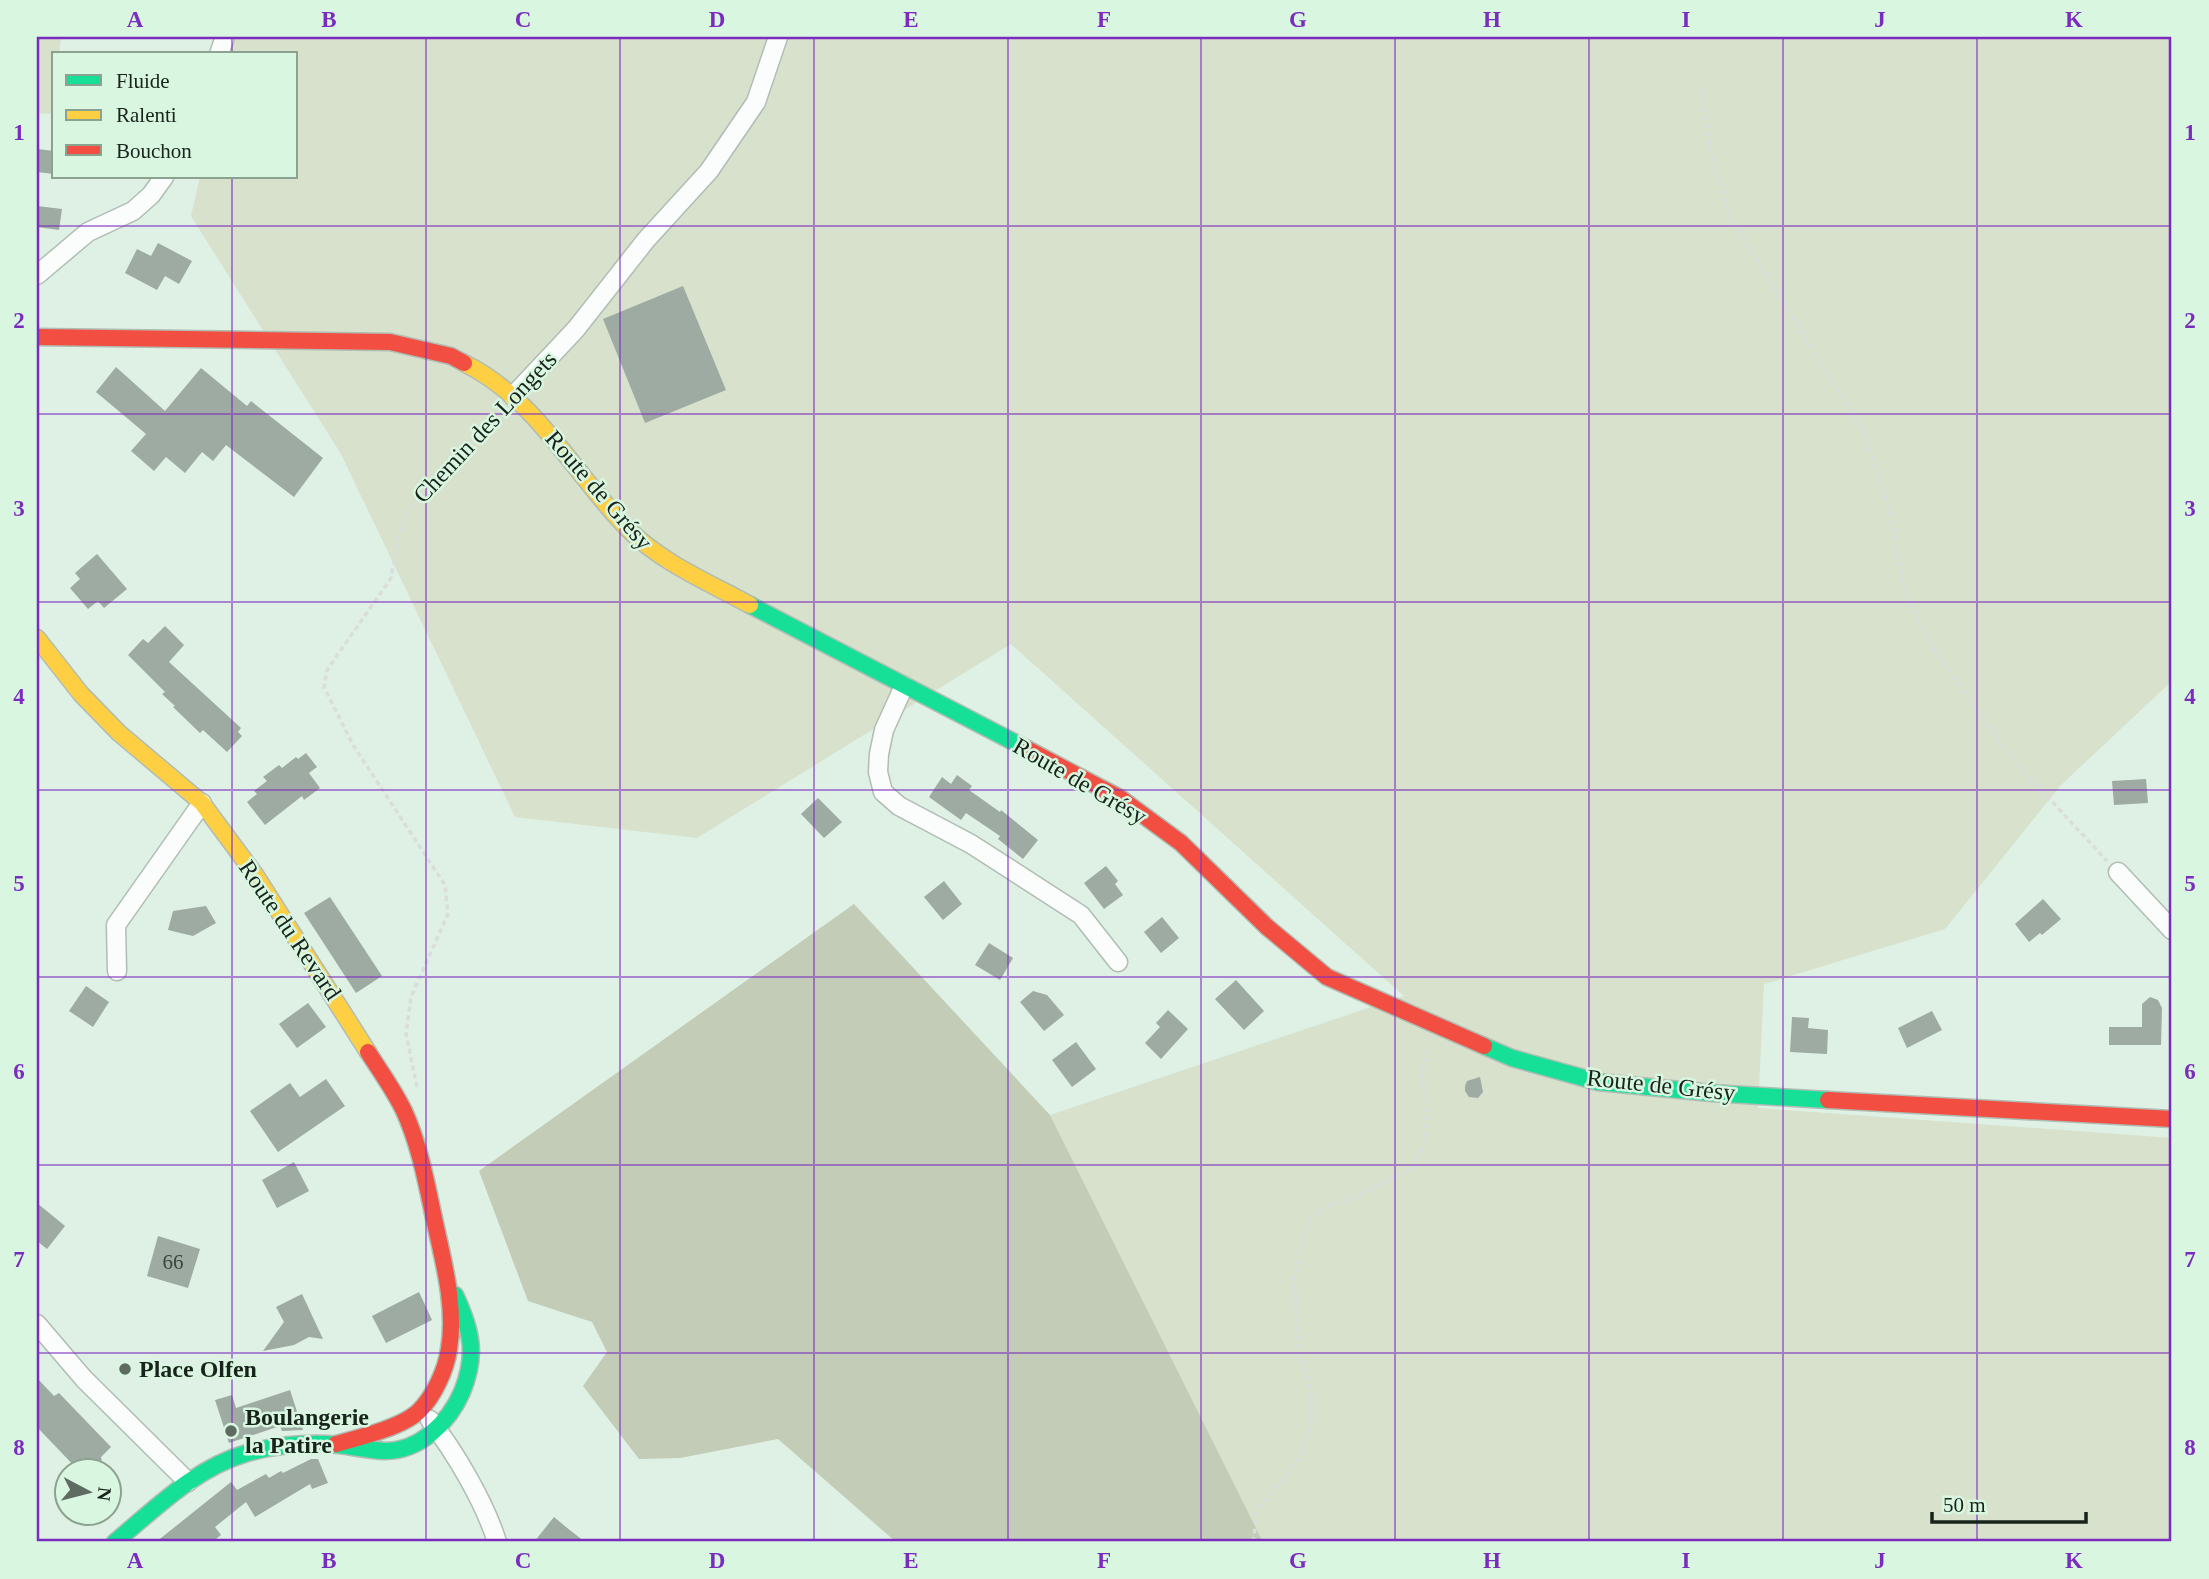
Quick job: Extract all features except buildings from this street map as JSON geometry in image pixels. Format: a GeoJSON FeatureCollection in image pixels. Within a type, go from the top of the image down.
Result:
{"type":"FeatureCollection","features":[{"type":"Feature","properties":{"kind":"main road","name":"Route de Grésy"},"geometry":{"type":"LineString","coordinates":[[37,337],[356,340],[390,342],[452,356],[487,374],[546,428],[629,530],[657,555],[1120,798],[1181,843],[1267,927],[1326,977],[1512,1059],[1598,1082],[1724,1094],[2172,1119]]}},
{"type":"Feature","properties":{"kind":"main road","name":"Route du Revard"},"geometry":{"type":"LineString","coordinates":[[37,638],[81,694],[119,733],[202,803],[256,876],[352,1024],[404,1111],[425,1171],[447,1280],[451,1323],[449,1351],[435,1390],[421,1409],[396,1425],[336,1444]]}},
{"type":"Feature","properties":{"kind":"main road","name":"Route du Revard"},"geometry":{"type":"LineString","coordinates":[[115,1542],[188,1482],[217,1465],[247,1453],[278,1447],[336,1444],[371,1450],[400,1449],[437,1429],[459,1399],[469,1373],[473,1352],[467,1322],[447,1280]]}},
{"type":"Feature","properties":{"kind":"street","name":"Chemin des Longets"},"geometry":{"type":"LineString","coordinates":[[513,396],[576,328],[646,240],[709,171],[757,102],[778,37]]}},
{"type":"Feature","properties":{"kind":"street"},"geometry":{"type":"LineString","coordinates":[[37,275],[88,232],[133,211],[163,178]]}},
{"type":"Feature","properties":{"kind":"street"},"geometry":{"type":"LineString","coordinates":[[904,686],[884,730],[879,754],[878,772],[883,792],[900,806],[971,844],[1081,915],[1118,962]]}},
{"type":"Feature","properties":{"kind":"street"},"geometry":{"type":"LineString","coordinates":[[117,971],[116,925],[202,803]]}},
{"type":"Feature","properties":{"kind":"street"},"geometry":{"type":"LineString","coordinates":[[2118,872],[2172,930]]}},
{"type":"Feature","properties":{"kind":"street"},"geometry":{"type":"LineString","coordinates":[[37,1324],[85,1378],[188,1482]]}},
{"type":"Feature","properties":{"kind":"street"},"geometry":{"type":"LineString","coordinates":[[421,1409],[452,1452],[485,1512],[497,1542]]}},
{"type":"Feature","properties":{"kind":"path"},"geometry":{"type":"LineString","coordinates":[[1701,90],[1710,152],[1731,218],[1866,435],[1892,517],[1903,586],[1928,640],[2022,769],[2118,872]]}},
{"type":"Feature","properties":{"kind":"path","name":"Chemin des Longets"},"geometry":{"type":"LineString","coordinates":[[404,1111],[416,1101],[417,1081],[406,1034],[411,997],[448,914],[444,885],[353,745],[324,687],[327,670],[391,578],[405,514],[513,396]]}},
{"type":"Feature","properties":{"kind":"path"},"geometry":{"type":"LineString","coordinates":[[1253,1542],[1258,1510],[1300,1457],[1311,1428],[1311,1390],[1299,1350],[1294,1280],[1308,1223],[1324,1207],[1353,1198],[1412,1168],[1424,1144],[1428,1110],[1421,1074],[1429,1049],[1457,1034]]}},
{"type":"Feature","properties":{"kind":"green space"},"geometry":{"type":"Polygon","coordinates":[[[37,37],[61,37],[59,52],[52,52],[52,114],[37,113],[37,37]]]}},
{"type":"Feature","properties":{"kind":"green space"},"geometry":{"type":"Polygon","coordinates":[[[231,37],[2172,37],[2172,681],[2061,785],[1945,929],[1764,984],[1758,1108],[2172,1138],[2172,1542],[1263,1542],[1050,1115],[1404,996],[1011,644],[697,838],[515,817],[341,454],[191,216],[200,178],[298,178],[298,52],[227,52],[231,37]]]}},
{"type":"Feature","properties":{"kind":"green space"},"geometry":{"type":"Polygon","coordinates":[[[854,904],[1050,1115],[1263,1542],[896,1542],[778,1439],[680,1458],[639,1459],[583,1386],[607,1352],[592,1322],[528,1301],[479,1171],[854,904]]]}},
{"type":"Feature","properties":{"kind":"traffic: fast"},"geometry":{"type":"LineString","coordinates":[[750,605],[1027,749]]}},
{"type":"Feature","properties":{"kind":"traffic: fast"},"geometry":{"type":"LineString","coordinates":[[1484,1046],[1512,1058],[1598,1082],[1711,1093],[1828,1100]]}},
{"type":"Feature","properties":{"kind":"traffic: fast"},"geometry":{"type":"LineString","coordinates":[[115,1542],[193,1479],[210,1468],[247,1453],[307,1444],[398,1450],[432,1433],[456,1403],[470,1366],[469,1332],[455,1295]]}},
{"type":"Feature","properties":{"kind":"traffic: slow"},"geometry":{"type":"LineString","coordinates":[[464,363],[513,396],[553,438],[608,507],[641,541],[686,571],[750,605]]}},
{"type":"Feature","properties":{"kind":"traffic: slow"},"geometry":{"type":"LineString","coordinates":[[37,638],[81,694],[119,733],[202,803],[256,876],[368,1052]]}},
{"type":"Feature","properties":{"kind":"traffic: jam"},"geometry":{"type":"LineString","coordinates":[[37,337],[390,342],[451,356],[464,363]]}},
{"type":"Feature","properties":{"kind":"traffic: jam"},"geometry":{"type":"LineString","coordinates":[[1027,749],[1120,798],[1181,843],[1267,927],[1327,977],[1484,1046]]}},
{"type":"Feature","properties":{"kind":"traffic: jam"},"geometry":{"type":"LineString","coordinates":[[336,1444],[392,1427],[419,1411],[430,1398],[442,1374],[451,1333],[445,1270],[419,1152],[400,1103],[368,1052]]}},
{"type":"Feature","properties":{"kind":"traffic: jam"},"geometry":{"type":"LineString","coordinates":[[1828,1100],[2172,1119]]}},
{"type":"Feature","properties":{"kind":"place","name":"Place Olfen"},"geometry":{"type":"Point","coordinates":[125,1369]}},
{"type":"Feature","properties":{"kind":"place","name":"Boulangerie la Patire"},"geometry":{"type":"Point","coordinates":[231,1431]}}]}
